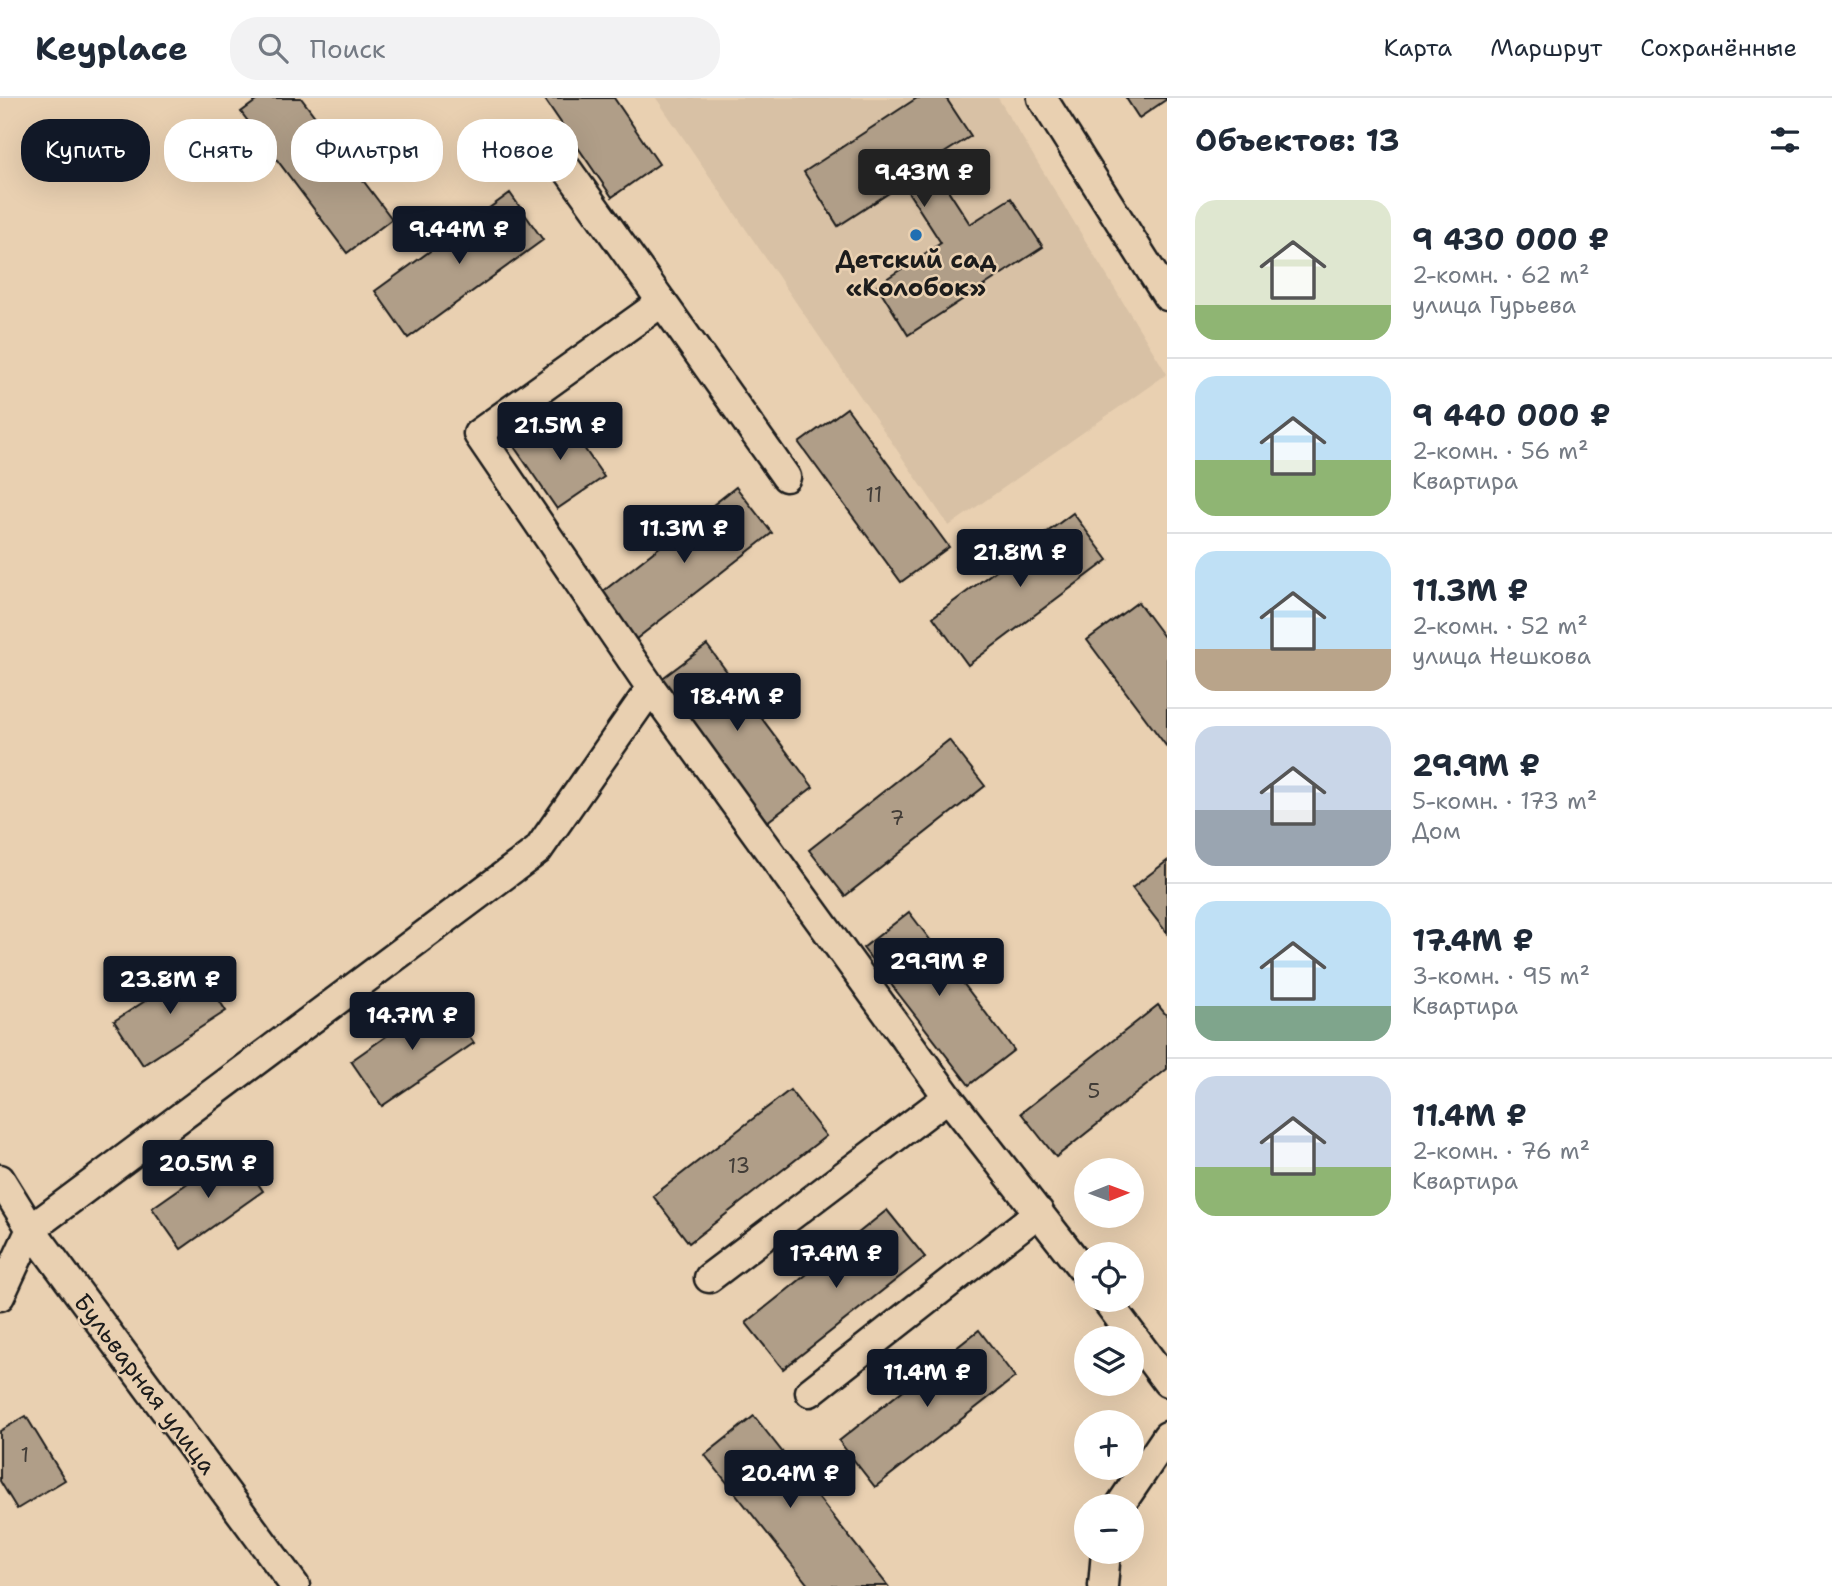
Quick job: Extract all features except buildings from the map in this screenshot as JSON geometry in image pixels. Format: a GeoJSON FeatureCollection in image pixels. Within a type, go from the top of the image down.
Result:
{"type":"FeatureCollection","features":[{"type":"Feature","properties":{"kind":"street"},"geometry":{"type":"LineString","coordinates":[[1042,98],[1167,296]]}},
{"type":"Feature","properties":{"kind":"street"},"geometry":{"type":"LineString","coordinates":[[576,182],[786,477]]}},
{"type":"Feature","properties":{"kind":"street"},"geometry":{"type":"LineString","coordinates":[[662,302],[478,434],[651,688],[948,1097],[1074,1258]]}},
{"type":"Feature","properties":{"kind":"street"},"geometry":{"type":"LineString","coordinates":[[0,1296],[32,1229],[538,850],[651,688]]}},
{"type":"Feature","properties":{"kind":"street"},"geometry":{"type":"LineString","coordinates":[[709,1278],[948,1097]]}},
{"type":"Feature","properties":{"kind":"street","name":"Бульварная улица"},"geometry":{"type":"LineString","coordinates":[[0,1179],[32,1229],[295,1586]]}},
{"type":"Feature","properties":{"kind":"street"},"geometry":{"type":"LineString","coordinates":[[810,1392],[1039,1212]]}},
{"type":"Feature","properties":{"kind":"street"},"geometry":{"type":"LineString","coordinates":[[1114,1312],[1167,1382]]}},
{"type":"Feature","properties":{"kind":"street"},"geometry":{"type":"LineString","coordinates":[[1128,1494],[1167,1436]]}},
{"type":"Feature","properties":{"kind":"street"},"geometry":{"type":"LineString","coordinates":[[1102,1586],[1105,1564]]}},
{"type":"Feature","properties":{"kind":"shaded area","name":"Детский сад «Колобок»"},"geometry":{"type":"Polygon","coordinates":[[[656,98],[998,98],[1167,374],[949,526],[656,98]]]}},
{"type":"Feature","properties":{"kind":"place","name":"Детский сад «Колобок»"},"geometry":{"type":"Point","coordinates":[916,235]}}]}
